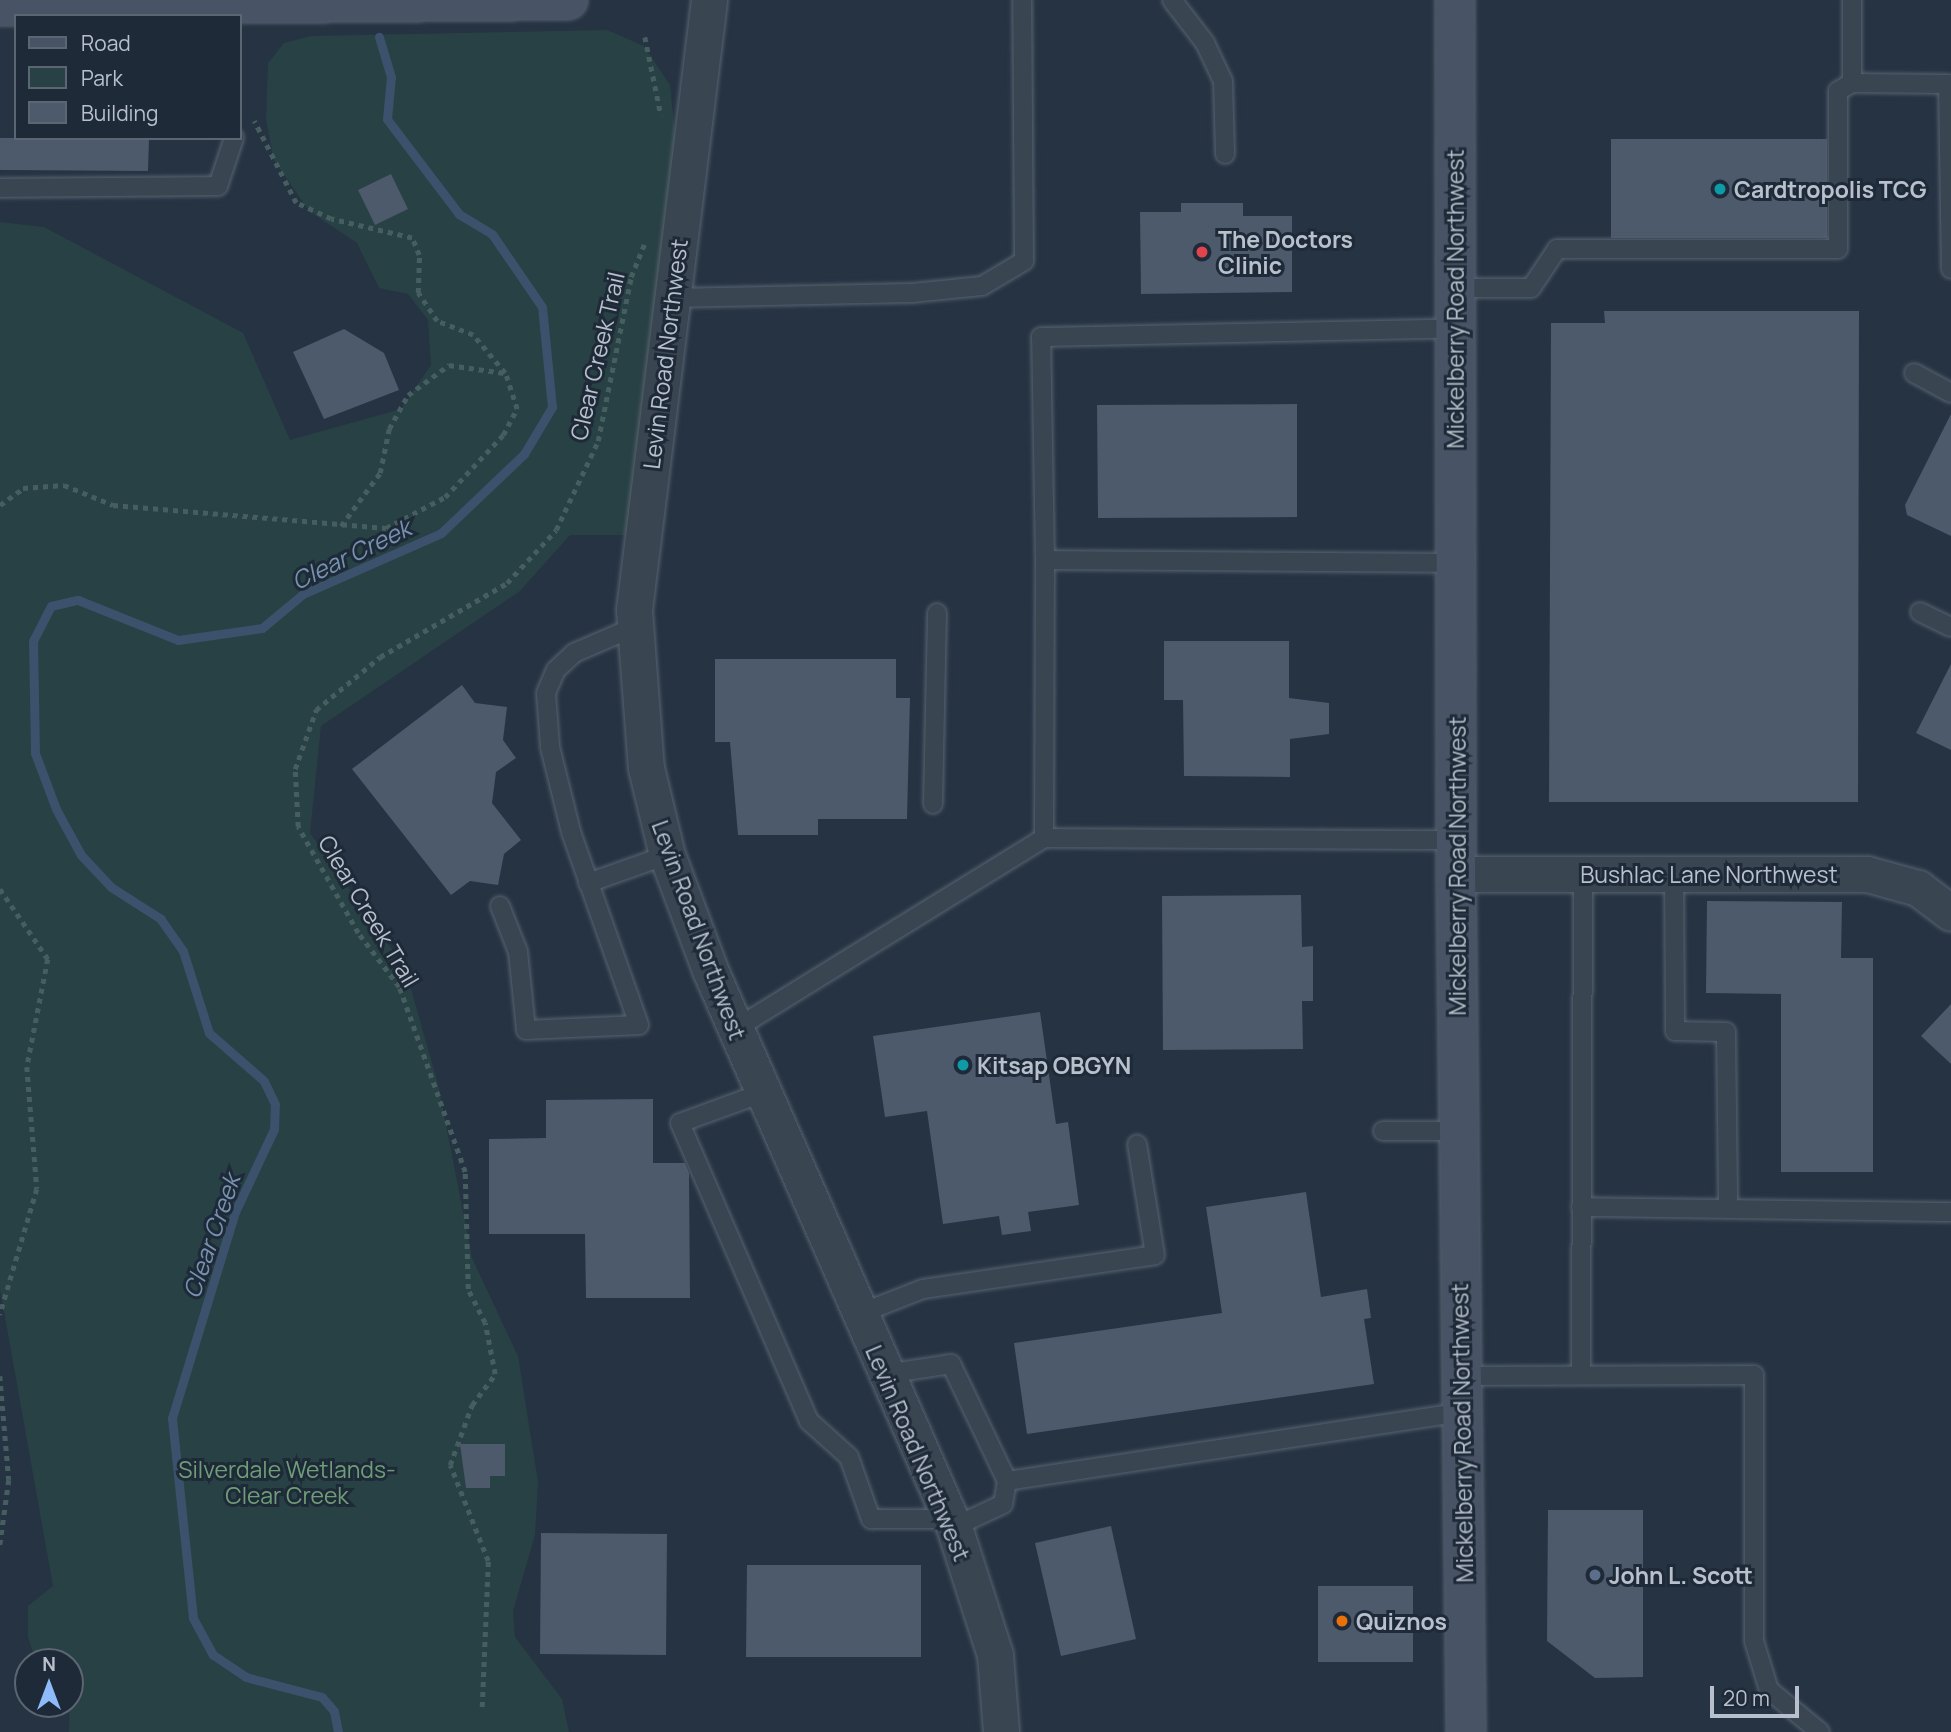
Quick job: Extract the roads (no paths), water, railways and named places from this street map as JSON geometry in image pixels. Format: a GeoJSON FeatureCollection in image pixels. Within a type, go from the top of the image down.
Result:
{"type":"FeatureCollection","features":[{"type":"Feature","properties":{"kind":"street"},"geometry":{"type":"LineString","coordinates":[[0,6],[139,3],[240,11],[568,0]]}},
{"type":"Feature","properties":{"kind":"street","name":"Levin Road Northwest"},"geometry":{"type":"LineString","coordinates":[[709,0],[634,627],[642,739],[667,855],[735,1029],[952,1523],[995,1655],[1001,1732]]}},
{"type":"Feature","properties":{"kind":"street","name":"Mickelberry Road Northwest"},"geometry":{"type":"LineString","coordinates":[[1455,0],[1456,857],[1466,1732]]}},
{"type":"Feature","properties":{"kind":"street","name":"Bushlac Lane Northwest"},"geometry":{"type":"LineString","coordinates":[[1456,857],[1583,874],[1867,874],[1918,888],[1951,913]]}},
{"type":"Feature","properties":{"kind":"lane"},"geometry":{"type":"LineString","coordinates":[[672,298],[954,289],[982,286],[1024,261],[1022,0]]}},
{"type":"Feature","properties":{"kind":"lane"},"geometry":{"type":"LineString","coordinates":[[1172,0],[1223,81],[1225,154]]}},
{"type":"Feature","properties":{"kind":"lane"},"geometry":{"type":"LineString","coordinates":[[1852,0],[1852,83]]}},
{"type":"Feature","properties":{"kind":"lane"},"geometry":{"type":"LineString","coordinates":[[1455,288],[1531,288],[1557,248],[1838,249],[1838,91],[1852,83],[1948,84],[1951,269]]}},
{"type":"Feature","properties":{"kind":"lane"},"geometry":{"type":"LineString","coordinates":[[0,188],[218,186],[233,140]]}},
{"type":"Feature","properties":{"kind":"lane"},"geometry":{"type":"LineString","coordinates":[[1044,838],[1045,561],[1041,337],[1455,328]]}},
{"type":"Feature","properties":{"kind":"lane"},"geometry":{"type":"LineString","coordinates":[[1914,373],[1951,393]]}},
{"type":"Feature","properties":{"kind":"lane"},"geometry":{"type":"LineString","coordinates":[[1045,561],[1456,564]]}},
{"type":"Feature","properties":{"kind":"lane"},"geometry":{"type":"LineString","coordinates":[[1920,612],[1951,627]]}},
{"type":"Feature","properties":{"kind":"lane"},"geometry":{"type":"LineString","coordinates":[[933,804],[937,613]]}},
{"type":"Feature","properties":{"kind":"lane"},"geometry":{"type":"LineString","coordinates":[[500,906],[518,952],[526,1030],[639,1025],[588,883],[550,747],[546,693],[556,670],[574,653],[634,627]]}},
{"type":"Feature","properties":{"kind":"lane"},"geometry":{"type":"LineString","coordinates":[[735,1029],[1044,838],[1456,857]]}},
{"type":"Feature","properties":{"kind":"lane"},"geometry":{"type":"LineString","coordinates":[[588,883],[667,855]]}},
{"type":"Feature","properties":{"kind":"lane"},"geometry":{"type":"LineString","coordinates":[[1581,1375],[1583,874]]}},
{"type":"Feature","properties":{"kind":"lane"},"geometry":{"type":"LineString","coordinates":[[1674,874],[1675,1031],[1726,1032],[1728,1207]]}},
{"type":"Feature","properties":{"kind":"lane"},"geometry":{"type":"LineString","coordinates":[[762,1093],[680,1123],[809,1421],[849,1457],[871,1519],[952,1523],[1003,1504],[1007,1481],[951,1364],[886,1374]]}},
{"type":"Feature","properties":{"kind":"lane"},"geometry":{"type":"LineString","coordinates":[[1383,1130],[1459,1131]]}},
{"type":"Feature","properties":{"kind":"lane"},"geometry":{"type":"LineString","coordinates":[[859,1314],[923,1289],[1155,1255],[1137,1144]]}},
{"type":"Feature","properties":{"kind":"lane"},"geometry":{"type":"LineString","coordinates":[[1581,1207],[1951,1212]]}},
{"type":"Feature","properties":{"kind":"lane"},"geometry":{"type":"LineString","coordinates":[[1007,1481],[1462,1394],[1581,1375],[1754,1375],[1754,1641],[1769,1690],[1821,1732]]}},
{"type":"Feature","properties":{"kind":"waterway","name":"Clear Creek"},"geometry":{"type":"LineString","coordinates":[[338,1732],[334,1711],[322,1697],[246,1677],[213,1655],[193,1618],[172,1418],[235,1212],[274,1129],[275,1104],[264,1081],[209,1033],[183,951],[161,919],[111,887],[81,855],[56,809],[35,753],[33,641],[51,606],[78,600],[178,640],[262,628],[303,594],[441,533],[524,454],[552,407],[542,307],[492,234],[459,214],[387,119],[391,77],[379,37]]}},
{"type":"Feature","properties":{"kind":"place","name":"Cardtropolis TCG"},"geometry":{"type":"Point","coordinates":[1720,189]}},
{"type":"Feature","properties":{"kind":"place","name":"The Doctors Clinic"},"geometry":{"type":"Point","coordinates":[1202,252]}},
{"type":"Feature","properties":{"kind":"place","name":"Kitsap OBGYN"},"geometry":{"type":"Point","coordinates":[963,1065]}},
{"type":"Feature","properties":{"kind":"place","name":"John L. Scott"},"geometry":{"type":"Point","coordinates":[1595,1575]}},
{"type":"Feature","properties":{"kind":"place","name":"Quiznos"},"geometry":{"type":"Point","coordinates":[1342,1621]}},
{"type":"Feature","properties":{"kind":"park label","name":"Silverdale Wetlands- Clear Creek"},"geometry":{"type":"Point","coordinates":[287,1482]}}]}
